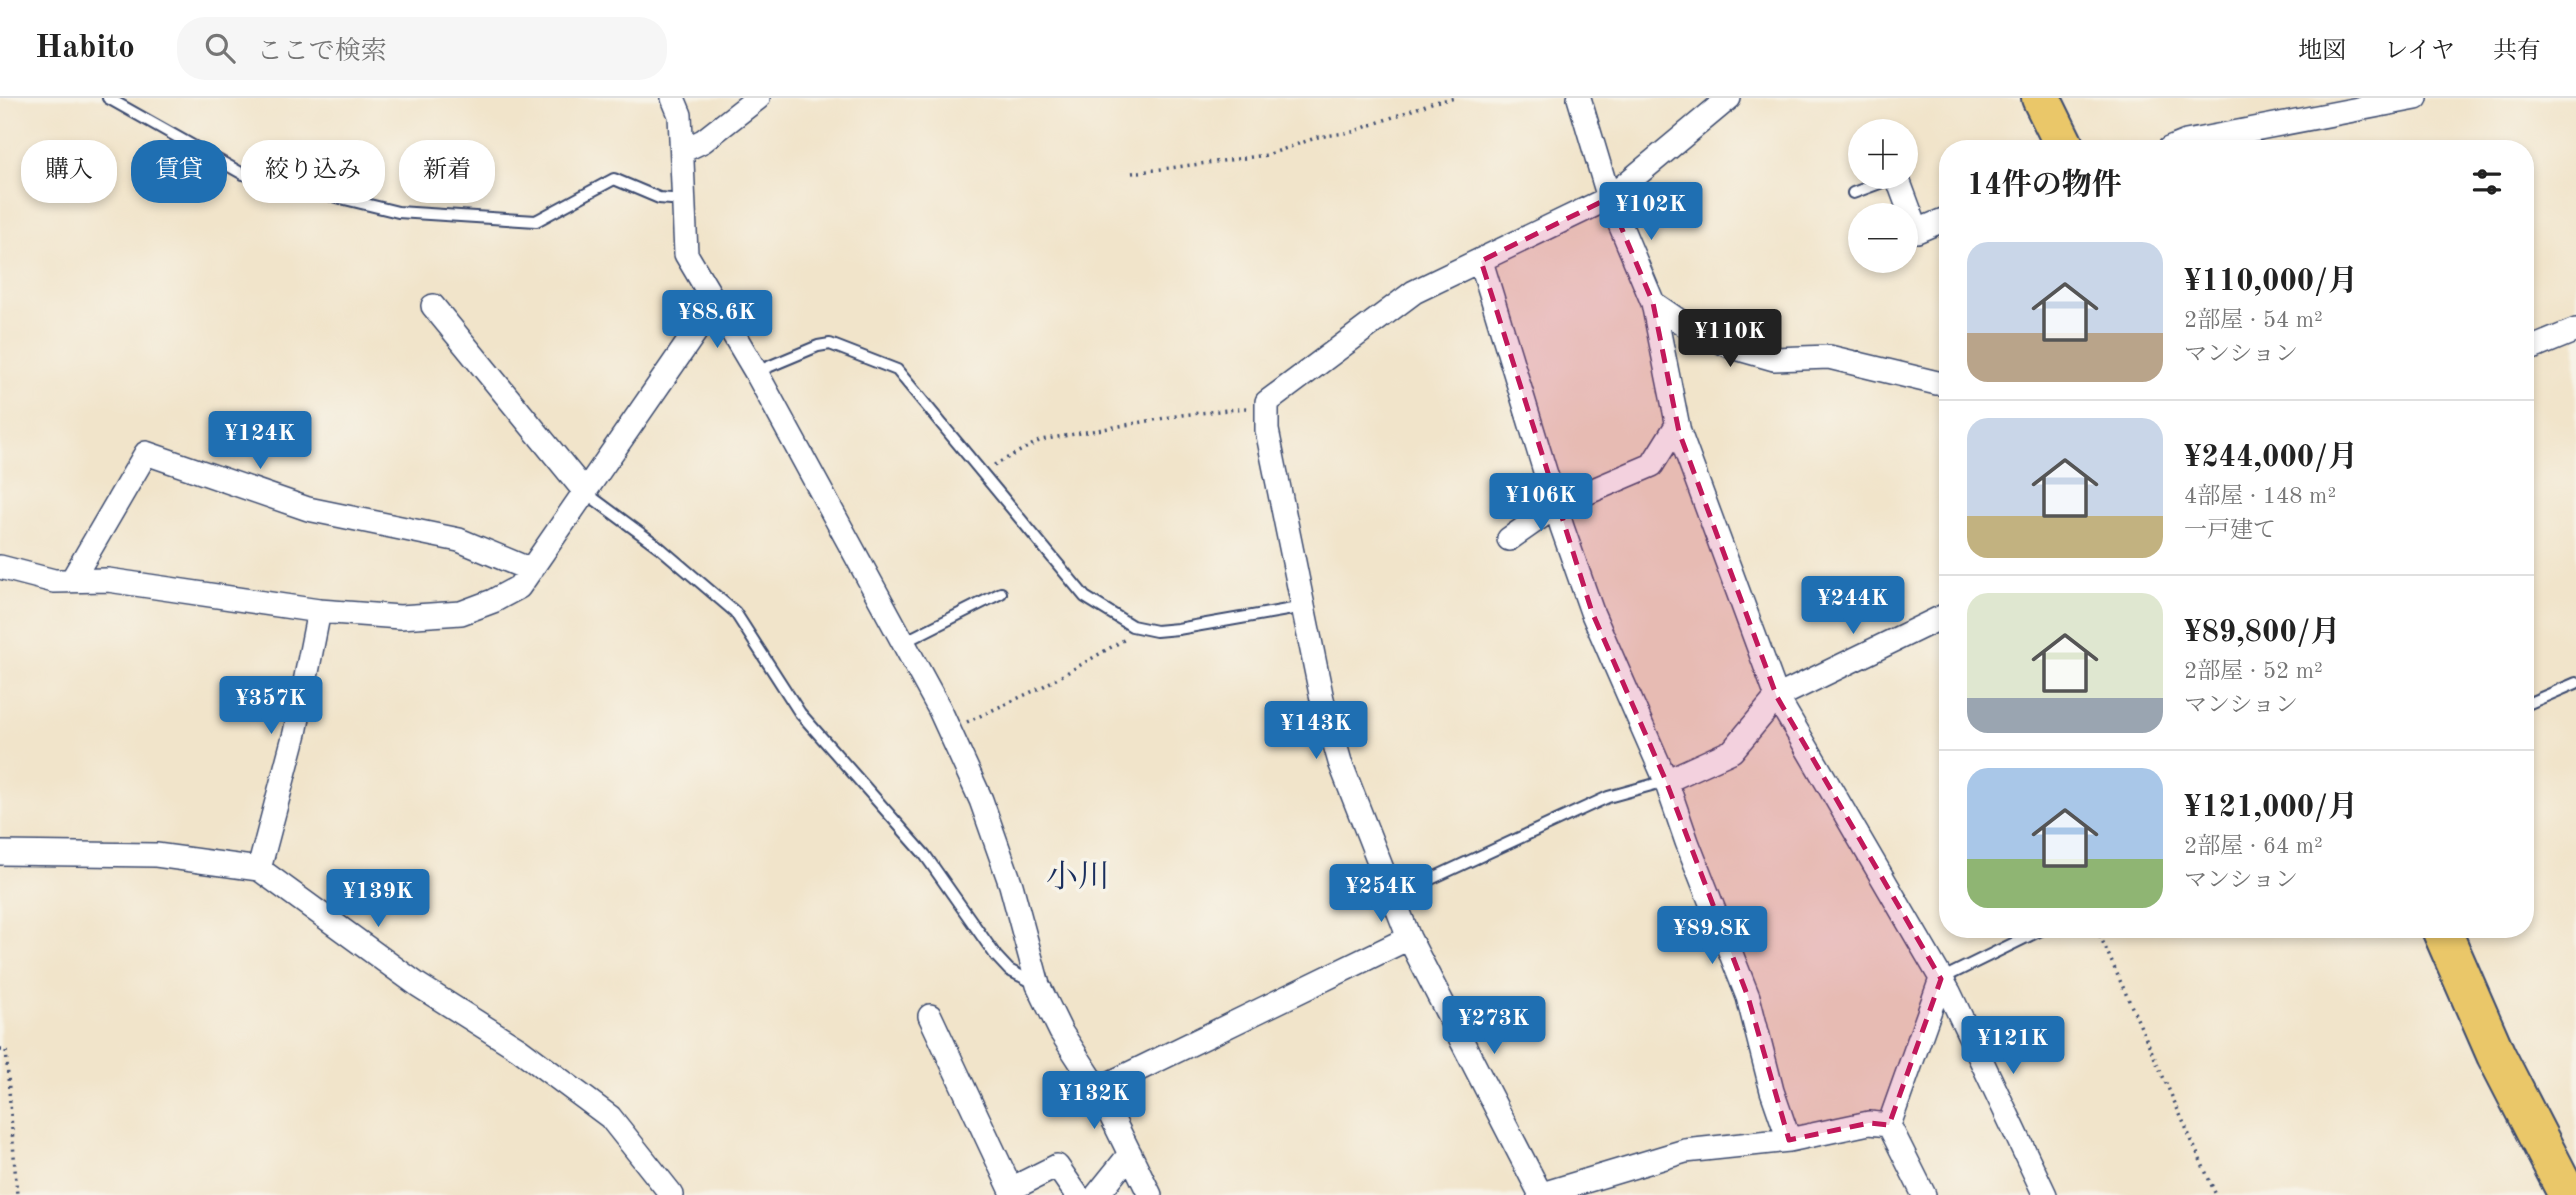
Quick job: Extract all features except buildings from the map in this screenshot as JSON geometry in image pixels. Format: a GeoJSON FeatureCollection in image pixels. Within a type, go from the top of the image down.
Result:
{"type":"FeatureCollection","features":[{"type":"Feature","properties":{"kind":"highway"},"geometry":{"type":"LineString","coordinates":[[2041,98],[2062,140]]}},
{"type":"Feature","properties":{"kind":"highway"},"geometry":{"type":"LineString","coordinates":[[2445,938],[2496,1055],[2568,1195]]}},
{"type":"Feature","properties":{"kind":"street"},"geometry":{"type":"LineString","coordinates":[[673,98],[680,115],[686,254],[756,372],[949,730],[981,800],[1011,885],[1038,985],[1061,1032],[1098,1089],[1150,1195]]}},
{"type":"Feature","properties":{"kind":"street"},"geometry":{"type":"LineString","coordinates":[[682,151],[703,141],[758,98]]}},
{"type":"Feature","properties":{"kind":"street"},"geometry":{"type":"LineString","coordinates":[[1579,98],[1609,198],[1653,303],[1677,425],[1777,697],[1941,979],[2045,1195]]}},
{"type":"Feature","properties":{"kind":"street"},"geometry":{"type":"LineString","coordinates":[[1729,98],[1609,198],[1414,292],[1267,402],[1267,430],[1327,723],[1340,762],[1409,938],[1540,1195],[1685,1152],[1789,1140],[1869,1123],[1889,1125],[1900,1141],[1923,1195]]}},
{"type":"Feature","properties":{"kind":"street"},"geometry":{"type":"LineString","coordinates":[[2194,140],[2341,105],[2416,98]]}},
{"type":"Feature","properties":{"kind":"street"},"geometry":{"type":"LineString","coordinates":[[1901,189],[1917,231],[1939,222]]}},
{"type":"Feature","properties":{"kind":"street"},"geometry":{"type":"LineString","coordinates":[[1481,261],[1591,612],[1666,781],[1748,997],[1772,1091],[1789,1140]]}},
{"type":"Feature","properties":{"kind":"street"},"geometry":{"type":"LineString","coordinates":[[1653,303],[1685,325],[1720,342],[1774,359],[1829,357],[1939,381]]}},
{"type":"Feature","properties":{"kind":"street"},"geometry":{"type":"LineString","coordinates":[[0,567],[54,581],[107,580],[319,611],[400,617],[460,613],[493,601],[519,587],[714,305]]}},
{"type":"Feature","properties":{"kind":"street"},"geometry":{"type":"LineString","coordinates":[[433,306],[586,493]]}},
{"type":"Feature","properties":{"kind":"street"},"geometry":{"type":"LineString","coordinates":[[2534,347],[2576,330]]}},
{"type":"Feature","properties":{"kind":"street"},"geometry":{"type":"LineString","coordinates":[[1509,539],[1556,506],[1652,465],[1677,425]]}},
{"type":"Feature","properties":{"kind":"street"},"geometry":{"type":"LineString","coordinates":[[72,580],[146,453],[307,509],[459,540],[531,570]]}},
{"type":"Feature","properties":{"kind":"street"},"geometry":{"type":"LineString","coordinates":[[259,869],[295,733],[319,611]]}},
{"type":"Feature","properties":{"kind":"street"},"geometry":{"type":"LineString","coordinates":[[1666,781],[1732,751],[1777,697],[1939,618]]}},
{"type":"Feature","properties":{"kind":"street"},"geometry":{"type":"LineString","coordinates":[[0,853],[156,855],[259,869],[418,985],[519,1049],[610,1117],[672,1195]]}},
{"type":"Feature","properties":{"kind":"street"},"geometry":{"type":"LineString","coordinates":[[1098,1089],[1409,938]]}},
{"type":"Feature","properties":{"kind":"street"},"geometry":{"type":"LineString","coordinates":[[1889,1125],[1941,979]]}},
{"type":"Feature","properties":{"kind":"street"},"geometry":{"type":"LineString","coordinates":[[930,1016],[1011,1189],[1057,1166],[1077,1195]]}},
{"type":"Feature","properties":{"kind":"street"},"geometry":{"type":"LineString","coordinates":[[1097,1195],[1130,1154]]}},
{"type":"Feature","properties":{"kind":"lane"},"geometry":{"type":"LineString","coordinates":[[107,98],[243,174],[398,212],[536,221],[614,179],[659,198],[682,200]]}},
{"type":"Feature","properties":{"kind":"lane"},"geometry":{"type":"LineString","coordinates":[[1853,193],[1864,189]]}},
{"type":"Feature","properties":{"kind":"lane"},"geometry":{"type":"LineString","coordinates":[[756,372],[818,345],[830,344],[897,370],[1086,597],[1109,613],[1139,627],[1156,631],[1178,629],[1304,607]]}},
{"type":"Feature","properties":{"kind":"lane"},"geometry":{"type":"LineString","coordinates":[[586,493],[659,547],[735,612],[800,713],[925,855],[996,957],[1009,970],[1038,985]]}},
{"type":"Feature","properties":{"kind":"lane"},"geometry":{"type":"LineString","coordinates":[[902,643],[1001,593]]}},
{"type":"Feature","properties":{"kind":"lane"},"geometry":{"type":"LineString","coordinates":[[2534,701],[2576,683]]}},
{"type":"Feature","properties":{"kind":"lane"},"geometry":{"type":"LineString","coordinates":[[1394,896],[1608,797],[1666,781]]}},
{"type":"Feature","properties":{"kind":"lane"},"geometry":{"type":"LineString","coordinates":[[1941,979],[2025,938]]}},
{"type":"Feature","properties":{"kind":"path"},"geometry":{"type":"LineString","coordinates":[[1132,173],[1266,155],[1318,137],[1352,132],[1434,102],[1456,98]]}},
{"type":"Feature","properties":{"kind":"path"},"geometry":{"type":"LineString","coordinates":[[982,472],[1041,440],[1182,415],[1251,407],[1267,411]]}},
{"type":"Feature","properties":{"kind":"path"},"geometry":{"type":"LineString","coordinates":[[949,730],[1042,687],[1128,637],[1139,627]]}},
{"type":"Feature","properties":{"kind":"path"},"geometry":{"type":"LineString","coordinates":[[2100,938],[2216,1195]]}},
{"type":"Feature","properties":{"kind":"path"},"geometry":{"type":"LineString","coordinates":[[0,1050],[6,1050],[17,1195]]}},
{"type":"Feature","properties":{"kind":"highlighted area"},"geometry":{"type":"Polygon","coordinates":[[[1609,198],[1653,303],[1679,432],[1777,697],[1941,979],[1889,1125],[1869,1123],[1789,1140],[1748,997],[1666,781],[1592,612],[1481,261],[1609,198]]]}},
{"type":"Feature","properties":{"kind":"district","name":"小川"},"geometry":{"type":"Point","coordinates":[1078,879]}}]}
